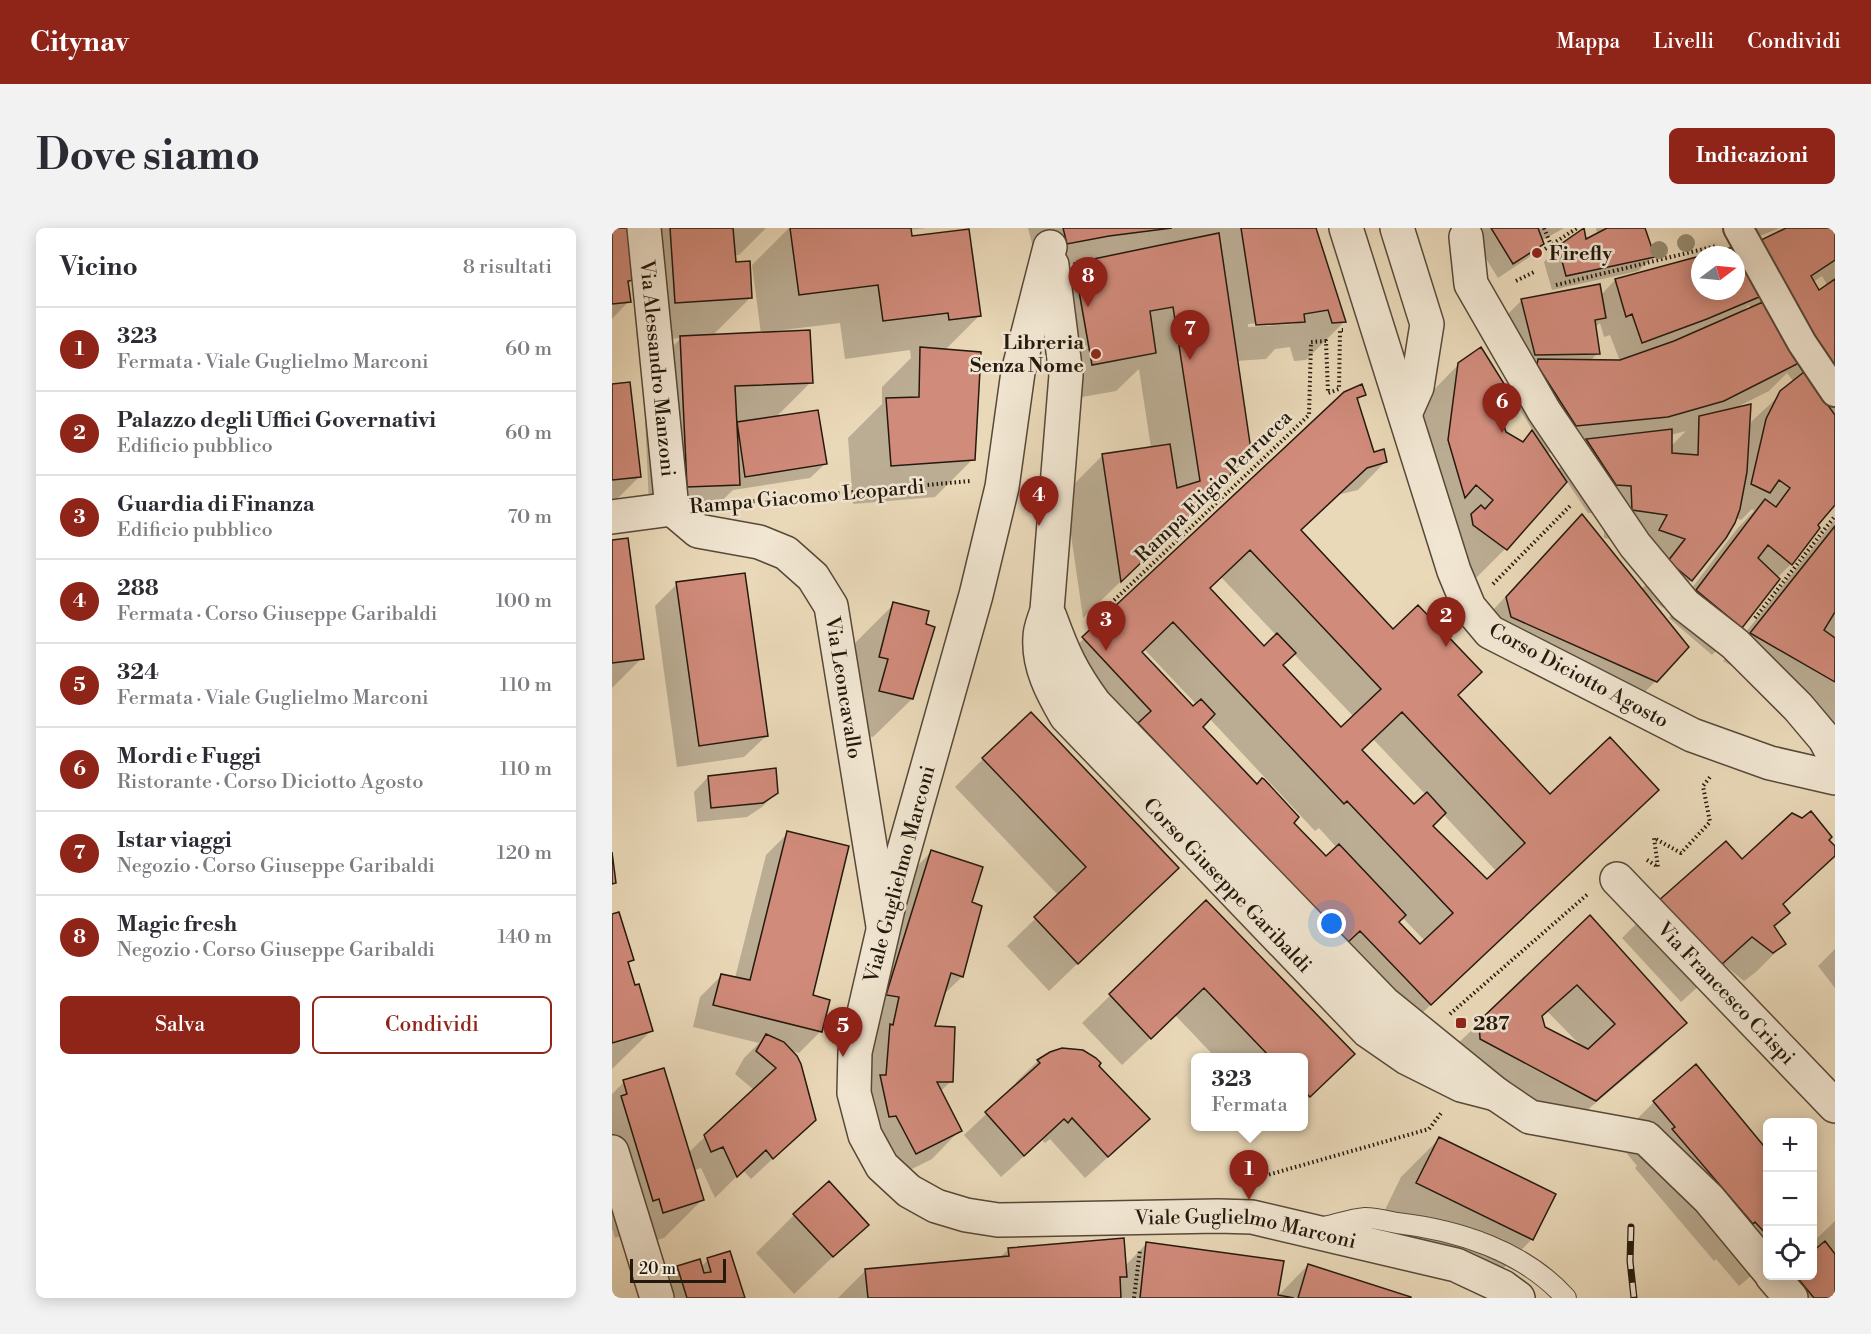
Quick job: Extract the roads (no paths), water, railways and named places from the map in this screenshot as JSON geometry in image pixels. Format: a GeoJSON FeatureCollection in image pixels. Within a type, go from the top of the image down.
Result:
{"type":"FeatureCollection","features":[{"type":"Feature","properties":{"kind":"street","name":"Via Alessandro Manzoni"},"geometry":{"type":"LineString","coordinates":[[644,228],[672,509]]}},
{"type":"Feature","properties":{"kind":"street","name":"Corso Diciotto Agosto"},"geometry":{"type":"LineString","coordinates":[[1346,228],[1454,571],[1469,608],[1490,632],[1692,735],[1770,763],[1835,778]]}},
{"type":"Feature","properties":{"kind":"street"},"geometry":{"type":"LineString","coordinates":[[1397,228],[1427,324],[1417,387],[1405,414]]}},
{"type":"Feature","properties":{"kind":"street"},"geometry":{"type":"LineString","coordinates":[[1466,232],[1471,284],[1544,411],[1635,545],[1685,605],[1735,644],[1798,707],[1825,739],[1835,758]]}},
{"type":"Feature","properties":{"kind":"street"},"geometry":{"type":"LineString","coordinates":[[1737,236],[1802,343],[1835,392]]}},
{"type":"Feature","properties":{"kind":"street","name":"Viale Guglielmo Marconi"},"geometry":{"type":"LineString","coordinates":[[1047,238],[1018,372],[1002,487],[976,595],[883,926],[855,1052],[854,1093],[865,1135],[882,1166],[909,1191],[936,1206],[966,1215],[998,1220],[1252,1217],[1456,1265],[1503,1287],[1518,1298]]}},
{"type":"Feature","properties":{"kind":"street","name":"Corso Giuseppe Garibaldi"},"geometry":{"type":"LineString","coordinates":[[1047,238],[1066,375],[1047,610],[1040,636],[1046,676],[1066,716],[1368,1031],[1407,1058],[1461,1085],[1496,1094]]}},
{"type":"Feature","properties":{"kind":"street","name":"Rampa Giacomo Leopardi"},"geometry":{"type":"LineString","coordinates":[[612,517],[672,509]]}},
{"type":"Feature","properties":{"kind":"street","name":"Via Leoncavallo"},"geometry":{"type":"LineString","coordinates":[[672,509],[698,531],[759,542],[786,553],[813,577],[831,606],[883,926]]}},
{"type":"Feature","properties":{"kind":"street","name":"Corso Giuseppe Garibaldi"},"geometry":{"type":"LineString","coordinates":[[1047,610],[1062,651],[1075,677],[1095,704],[1384,1003],[1496,1094],[1530,1117],[1646,1138],[1709,1199],[1763,1265]]}},
{"type":"Feature","properties":{"kind":"street","name":"Via Francesco Crispi"},"geometry":{"type":"LineString","coordinates":[[1605,884],[1835,1106]]}},
{"type":"Feature","properties":{"kind":"street"},"geometry":{"type":"LineString","coordinates":[[612,1152],[657,1298]]}},
{"type":"Feature","properties":{"kind":"street"},"geometry":{"type":"LineString","coordinates":[[1776,1280],[1791,1298]]}},
{"type":"Feature","properties":{"kind":"lane"},"geometry":{"type":"LineString","coordinates":[[1306,1231],[1365,1218],[1419,1226],[1480,1242],[1520,1260],[1558,1288],[1566,1298]]}},
{"type":"Feature","properties":{"kind":"railway"},"geometry":{"type":"LineString","coordinates":[[1631,1227],[1630,1261],[1634,1298]]}},
{"type":"Feature","properties":{"kind":"place","name":"Firefly"},"geometry":{"type":"Point","coordinates":[1537,253]}},
{"type":"Feature","properties":{"kind":"place","name":"Magic fresh"},"geometry":{"type":"Point","coordinates":[1088,307]}},
{"type":"Feature","properties":{"kind":"place","name":"Libreria Senza Nome"},"geometry":{"type":"Point","coordinates":[1096,354]}},
{"type":"Feature","properties":{"kind":"place","name":"Istar viaggi"},"geometry":{"type":"Point","coordinates":[1190,360]}},
{"type":"Feature","properties":{"kind":"place","name":"Mordi e Fuggi"},"geometry":{"type":"Point","coordinates":[1502,433]}},
{"type":"Feature","properties":{"kind":"place","name":"288"},"geometry":{"type":"Point","coordinates":[1039,526]}},
{"type":"Feature","properties":{"kind":"place","name":"Palazzo degli Uffici Governativi"},"geometry":{"type":"Point","coordinates":[1446,647]}},
{"type":"Feature","properties":{"kind":"place","name":"Guardia di Finanza"},"geometry":{"type":"Point","coordinates":[1106,651]}},
{"type":"Feature","properties":{"kind":"place","name":"287"},"geometry":{"type":"Point","coordinates":[1461,1023]}},
{"type":"Feature","properties":{"kind":"place","name":"324"},"geometry":{"type":"Point","coordinates":[843,1057]}},
{"type":"Feature","properties":{"kind":"place","name":"323"},"geometry":{"type":"Point","coordinates":[1249,1200]}}]}
